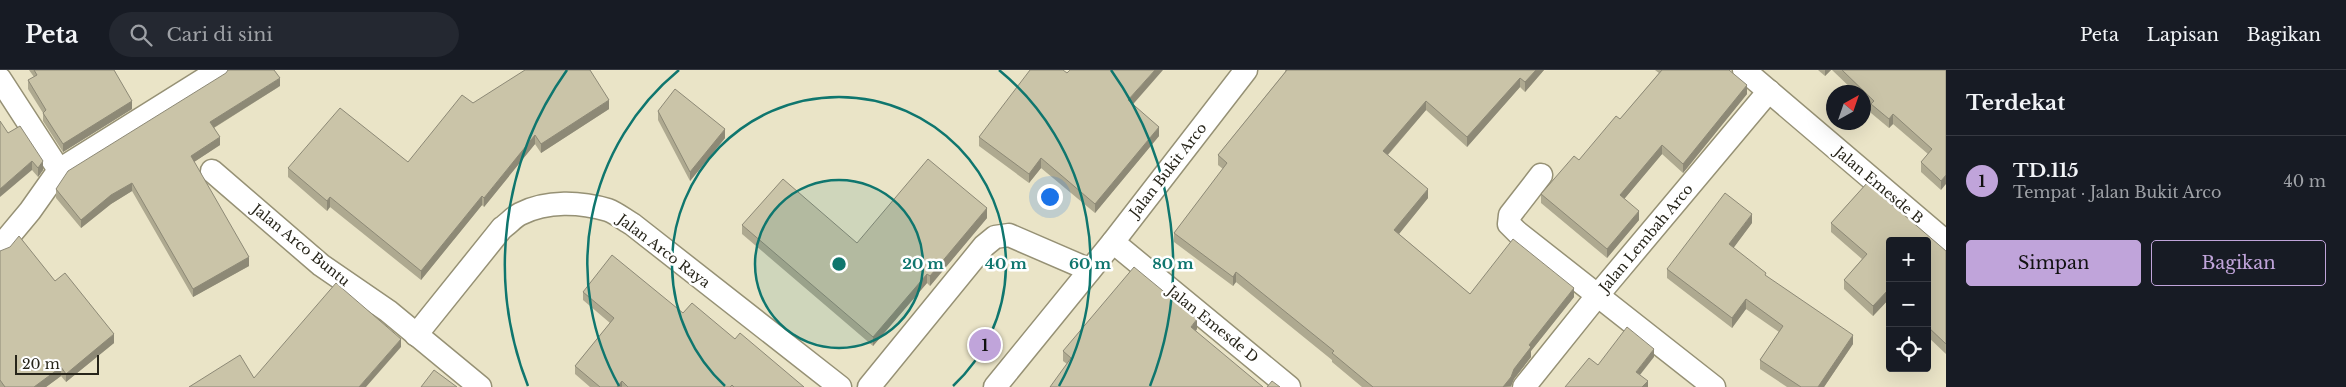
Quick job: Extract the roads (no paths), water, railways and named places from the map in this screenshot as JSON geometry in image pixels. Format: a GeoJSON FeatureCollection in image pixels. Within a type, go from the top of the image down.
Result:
{"type":"FeatureCollection","features":[{"type":"Feature","properties":{"kind":"street"},"geometry":{"type":"LineString","coordinates":[[0,246],[30,211],[59,170],[219,70]]}},
{"type":"Feature","properties":{"kind":"street","name":"Jalan Bukit Arco"},"geometry":{"type":"LineString","coordinates":[[995,387],[1113,242],[1246,70]]}},
{"type":"Feature","properties":{"kind":"street","name":"Jalan Emesde B"},"geometry":{"type":"LineString","coordinates":[[1744,70],[1946,242]]}},
{"type":"Feature","properties":{"kind":"street"},"geometry":{"type":"LineString","coordinates":[[0,79],[59,170]]}},
{"type":"Feature","properties":{"kind":"street","name":"Jalan Lembah Arco"},"geometry":{"type":"LineString","coordinates":[[1524,387],[1597,296],[1769,91]]}},
{"type":"Feature","properties":{"kind":"street","name":"Jalan Arco Buntu"},"geometry":{"type":"LineString","coordinates":[[212,171],[321,264],[388,312],[416,335]]}},
{"type":"Feature","properties":{"kind":"street"},"geometry":{"type":"LineString","coordinates":[[1541,175],[1510,215],[1510,224],[1597,296],[1714,387]]}},
{"type":"Feature","properties":{"kind":"street","name":"Jalan Arco Raya"},"geometry":{"type":"LineString","coordinates":[[416,335],[502,228],[520,214],[540,206],[581,204],[610,211],[632,224],[840,387]]}},
{"type":"Feature","properties":{"kind":"street"},"geometry":{"type":"LineString","coordinates":[[869,387],[984,246],[995,237],[1009,235],[1090,270]]}},
{"type":"Feature","properties":{"kind":"street","name":"Jalan Emesde D"},"geometry":{"type":"LineString","coordinates":[[1113,242],[1289,387]]}},
{"type":"Feature","properties":{"kind":"street"},"geometry":{"type":"LineString","coordinates":[[416,335],[480,387]]}},
{"type":"Feature","properties":{"kind":"place","name":"TD.115"},"geometry":{"type":"Point","coordinates":[985,345]}}]}
